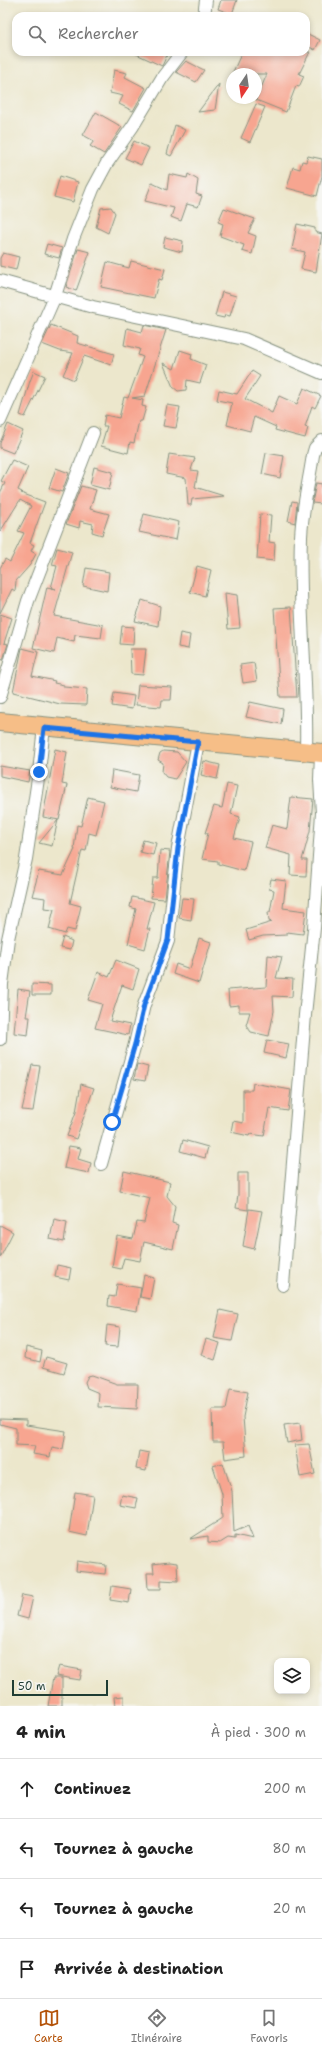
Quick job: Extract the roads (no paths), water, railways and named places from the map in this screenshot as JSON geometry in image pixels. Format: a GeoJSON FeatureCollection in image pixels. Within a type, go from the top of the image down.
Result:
{"type":"FeatureCollection","features":[{"type":"Feature","properties":{"kind":"main road"},"geometry":{"type":"LineString","coordinates":[[0,722],[44,728],[316,752]]}},
{"type":"Feature","properties":{"kind":"street"},"geometry":{"type":"LineString","coordinates":[[204,12],[206,0]]}},
{"type":"Feature","properties":{"kind":"street"},"geometry":{"type":"LineString","coordinates":[[0,421],[54,296],[72,239],[93,189],[107,163],[133,126],[162,78],[179,56]]}},
{"type":"Feature","properties":{"kind":"street"},"geometry":{"type":"LineString","coordinates":[[0,281],[93,307],[244,339],[322,373]]}},
{"type":"Feature","properties":{"kind":"street"},"geometry":{"type":"LineString","coordinates":[[0,697],[23,614],[93,433]]}},
{"type":"Feature","properties":{"kind":"street"},"geometry":{"type":"LineString","coordinates":[[283,1285],[305,1015],[314,928],[322,813],[320,780],[316,752],[307,719],[303,650],[301,531],[313,455],[315,448],[322,441]]}},
{"type":"Feature","properties":{"kind":"street"},"geometry":{"type":"LineString","coordinates":[[0,1040],[2,984],[8,939],[26,859],[44,728]]}},
{"type":"Feature","properties":{"kind":"street"},"geometry":{"type":"LineString","coordinates":[[101,1164],[135,1044],[142,1010],[168,940],[178,848],[198,742]]}}]}
